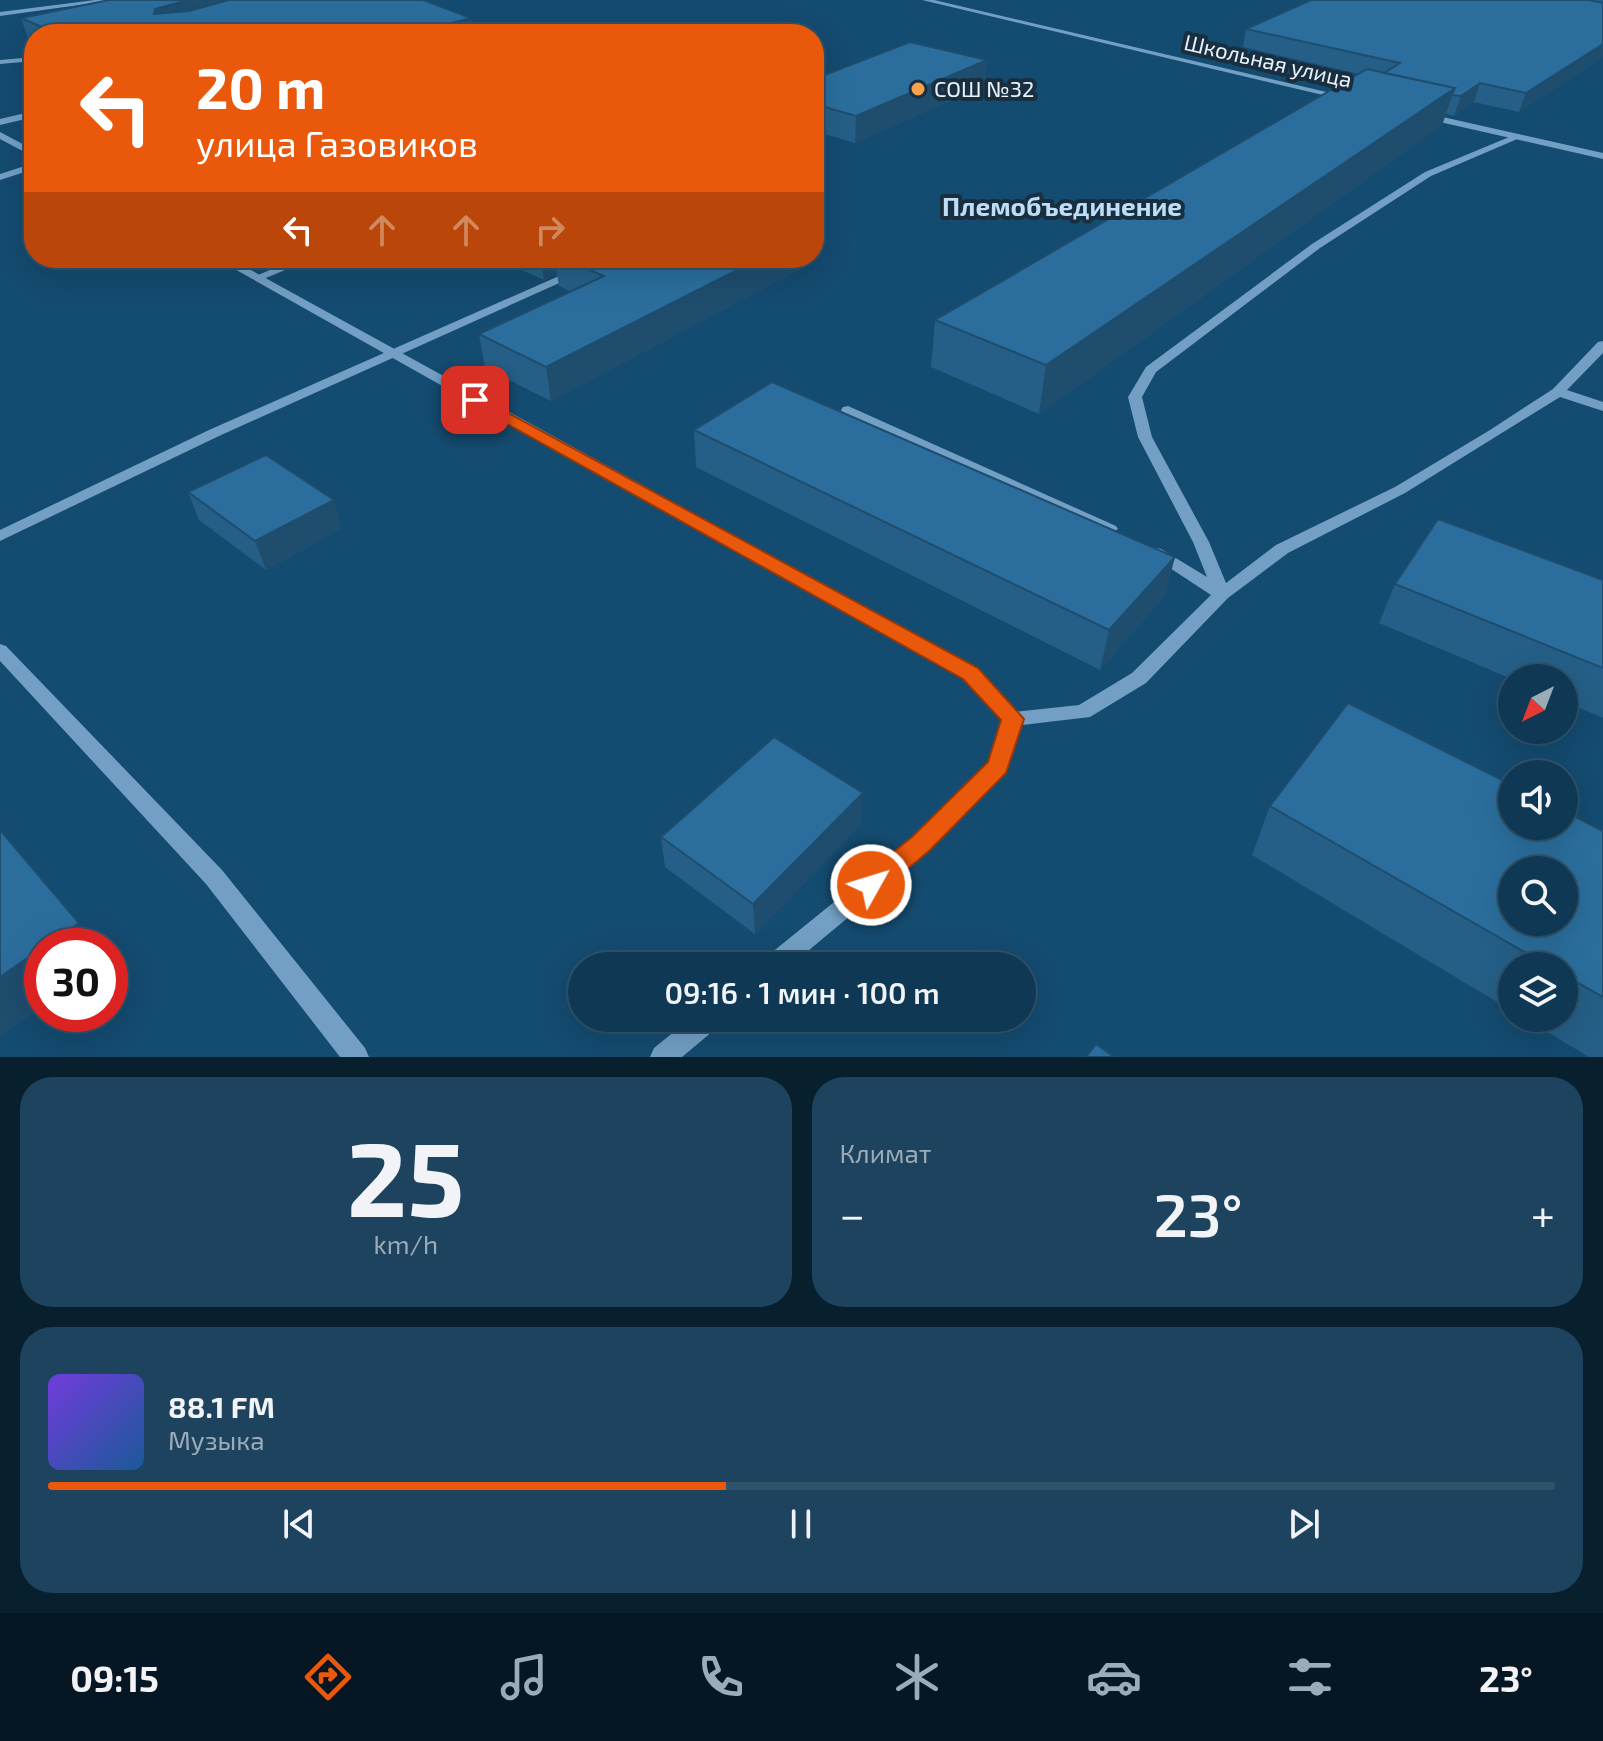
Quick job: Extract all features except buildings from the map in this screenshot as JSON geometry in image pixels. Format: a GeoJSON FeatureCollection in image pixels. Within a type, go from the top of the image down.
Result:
{"type":"FeatureCollection","features":[{"type":"Feature","properties":{"kind":"street"},"geometry":{"type":"LineString","coordinates":[[0,14],[112,0]]}},
{"type":"Feature","properties":{"kind":"street","name":"Школьная улица"},"geometry":{"type":"LineString","coordinates":[[925,0],[1353,99]]}},
{"type":"Feature","properties":{"kind":"street"},"geometry":{"type":"LineString","coordinates":[[0,62],[24,60]]}},
{"type":"Feature","properties":{"kind":"street"},"geometry":{"type":"LineString","coordinates":[[1413,113],[1603,156]]}},
{"type":"Feature","properties":{"kind":"street"},"geometry":{"type":"LineString","coordinates":[[0,122],[24,116]]}},
{"type":"Feature","properties":{"kind":"street"},"geometry":{"type":"LineString","coordinates":[[0,135],[24,148]]}},
{"type":"Feature","properties":{"kind":"street"},"geometry":{"type":"LineString","coordinates":[[1222,594],[1201,542],[1145,437],[1135,397],[1151,370],[1316,246],[1428,174],[1517,137]]}},
{"type":"Feature","properties":{"kind":"street"},"geometry":{"type":"LineString","coordinates":[[0,177],[24,169]]}},
{"type":"Feature","properties":{"kind":"street"},"geometry":{"type":"LineString","coordinates":[[239,268],[970,674],[1013,719]]}},
{"type":"Feature","properties":{"kind":"street"},"geometry":{"type":"LineString","coordinates":[[257,278],[282,268]]}},
{"type":"Feature","properties":{"kind":"street"},"geometry":{"type":"LineString","coordinates":[[0,536],[214,433],[586,268]]}},
{"type":"Feature","properties":{"kind":"street"},"geometry":{"type":"LineString","coordinates":[[1013,719],[1083,712],[1139,678],[1222,594],[1282,549],[1400,490],[1558,392],[1603,345]]}},
{"type":"Feature","properties":{"kind":"street"},"geometry":{"type":"LineString","coordinates":[[1558,392],[1603,407]]}},
{"type":"Feature","properties":{"kind":"street"},"geometry":{"type":"LineString","coordinates":[[848,410],[1121,534]]}},
{"type":"Feature","properties":{"kind":"street"},"geometry":{"type":"LineString","coordinates":[[1148,549],[1222,594]]}},
{"type":"Feature","properties":{"kind":"street"},"geometry":{"type":"LineString","coordinates":[[0,650],[214,877],[356,1057]]}},
{"type":"Feature","properties":{"kind":"street"},"geometry":{"type":"LineString","coordinates":[[790,952],[921,844],[998,767],[1013,719]]}},
{"type":"Feature","properties":{"kind":"street"},"geometry":{"type":"LineString","coordinates":[[663,1057],[693,1032]]}},
{"type":"Feature","properties":{"kind":"place","name":"СОШ №32"},"geometry":{"type":"Point","coordinates":[918,89]}},
{"type":"Feature","properties":{"kind":"district","name":"Племобъединение"},"geometry":{"type":"Point","coordinates":[1062,207]}},
{"type":"Feature","properties":{"kind":"route"},"geometry":{"type":"LineString","coordinates":[[475,400],[970,674],[1013,719],[998,767],[921,844],[871,885]]}}]}
